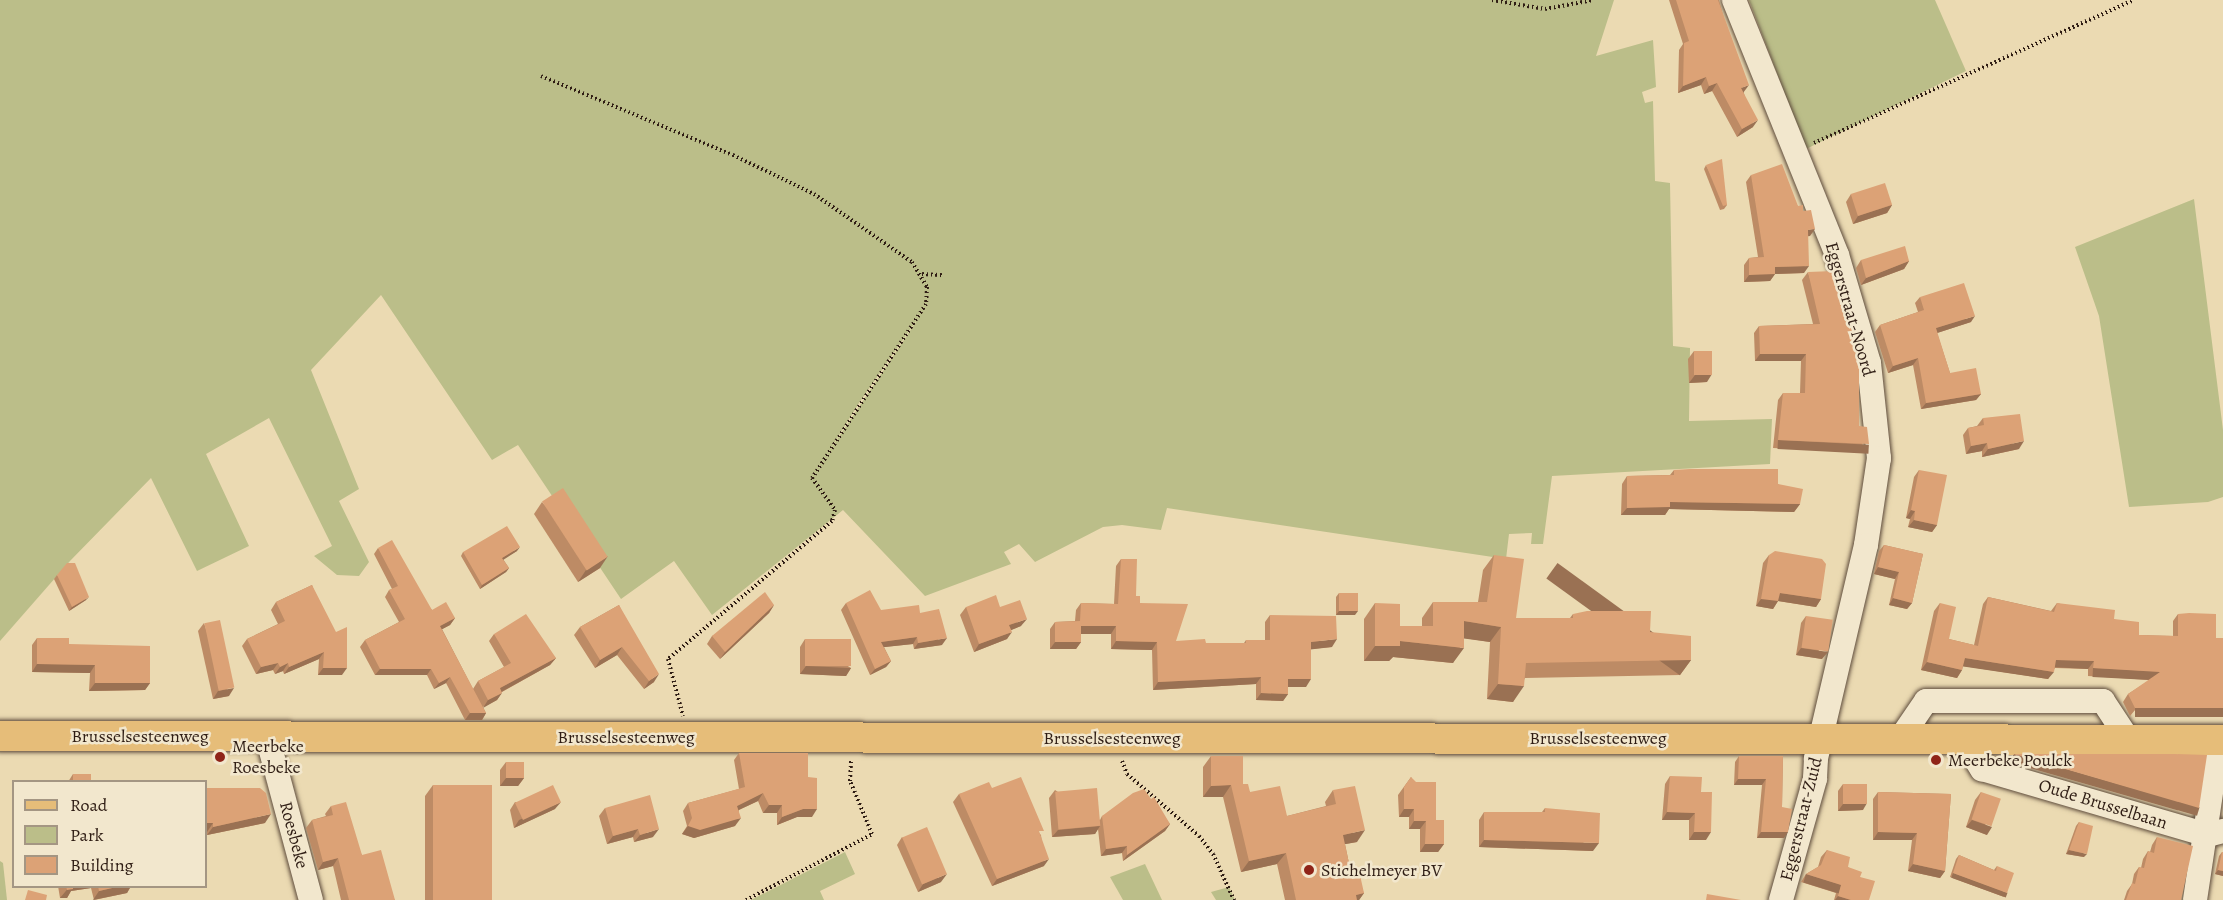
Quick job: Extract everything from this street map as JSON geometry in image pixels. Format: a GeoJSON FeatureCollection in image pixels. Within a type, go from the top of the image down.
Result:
{"type":"FeatureCollection","features":[{"type":"Feature","properties":{"kind":"main road","name":"Brusselsesteenweg"},"geometry":{"type":"LineString","coordinates":[[0,736],[2221,740]]}},
{"type":"Feature","properties":{"kind":"street","name":"Eggerstraat-Noord"},"geometry":{"type":"LineString","coordinates":[[1734,0],[1837,255],[1869,363],[1880,458],[1866,545],[1822,739]]}},
{"type":"Feature","properties":{"kind":"street"},"geometry":{"type":"LineString","coordinates":[[1900,739],[1926,701],[2103,701],[2128,739]]}},
{"type":"Feature","properties":{"kind":"street","name":"Roesbeke"},"geometry":{"type":"LineString","coordinates":[[267,736],[311,900]]}},
{"type":"Feature","properties":{"kind":"street","name":"Eggerstraat-Zuid"},"geometry":{"type":"LineString","coordinates":[[1781,900],[1822,739]]}},
{"type":"Feature","properties":{"kind":"street","name":"Oude Brusselbaan"},"geometry":{"type":"LineString","coordinates":[[1963,739],[1982,769],[2215,833]]}},
{"type":"Feature","properties":{"kind":"street"},"geometry":{"type":"LineString","coordinates":[[2194,900],[2215,833],[2221,740]]}},
{"type":"Feature","properties":{"kind":"path"},"geometry":{"type":"LineString","coordinates":[[1492,0],[1545,9],[1593,0]]}},
{"type":"Feature","properties":{"kind":"path"},"geometry":{"type":"LineString","coordinates":[[1796,151],[2133,0]]}},
{"type":"Feature","properties":{"kind":"path"},"geometry":{"type":"LineString","coordinates":[[541,76],[733,155],[814,194],[912,262],[922,274],[927,287],[926,304],[812,478],[835,510],[832,521],[668,659],[688,737]]}},
{"type":"Feature","properties":{"kind":"path"},"geometry":{"type":"LineString","coordinates":[[922,274],[944,275]]}},
{"type":"Feature","properties":{"kind":"path"},"geometry":{"type":"LineString","coordinates":[[746,900],[872,834],[850,781],[852,737]]}},
{"type":"Feature","properties":{"kind":"path"},"geometry":{"type":"LineString","coordinates":[[1115,738],[1126,774],[1199,836],[1213,854],[1234,900]]}},
{"type":"Feature","properties":{"kind":"green space"},"geometry":{"type":"Polygon","coordinates":[[[0,0],[1614,0],[1596,56],[1653,40],[1656,87],[1642,92],[1645,103],[1653,101],[1655,181],[1670,183],[1673,346],[1690,348],[1689,421],[1772,419],[1770,464],[1552,476],[1543,544],[1531,544],[1532,533],[1509,534],[1506,559],[1167,508],[1161,530],[1122,525],[1103,527],[1035,562],[1019,544],[1004,552],[1011,564],[925,596],[843,510],[712,615],[674,561],[621,599],[518,445],[492,460],[381,295],[311,370],[359,489],[339,501],[369,562],[359,576],[337,575],[314,556],[332,546],[269,418],[206,454],[249,546],[197,571],[151,478],[70,561],[0,641],[0,0]],[[916,322],[859,403],[828,453],[916,322]]]}},
{"type":"Feature","properties":{"kind":"green space"},"geometry":{"type":"Polygon","coordinates":[[[1749,0],[1935,0],[1966,71],[1806,149],[1749,0]]]}},
{"type":"Feature","properties":{"kind":"green space"},"geometry":{"type":"Polygon","coordinates":[[[2194,199],[2223,430],[2223,497],[2208,502],[2129,507],[2099,316],[2075,247],[2194,199]]]}},
{"type":"Feature","properties":{"kind":"green space"},"geometry":{"type":"Polygon","coordinates":[[[845,852],[855,874],[820,891],[824,900],[751,900],[845,852]]]}},
{"type":"Feature","properties":{"kind":"green space"},"geometry":{"type":"Polygon","coordinates":[[[0,861],[3,863],[7,900],[0,900],[0,861]]]}},
{"type":"Feature","properties":{"kind":"green space"},"geometry":{"type":"Polygon","coordinates":[[[1145,864],[1162,900],[1123,900],[1110,877],[1145,864]]]}},
{"type":"Feature","properties":{"kind":"green space"},"geometry":{"type":"Polygon","coordinates":[[[1229,887],[1235,900],[1216,900],[1211,892],[1229,887]]]}},
{"type":"Feature","properties":{"kind":"building"},"geometry":{"type":"Polygon","coordinates":[[[1676,0],[1718,0],[1749,85],[1741,88],[1758,120],[1742,129],[1717,83],[1709,86],[1706,77],[1683,86],[1684,43],[1689,41],[1676,0]]]}},
{"type":"Feature","properties":{"kind":"building"},"geometry":{"type":"Polygon","coordinates":[[[1722,159],[1727,205],[1723,206],[1706,165],[1722,159]]]}},
{"type":"Feature","properties":{"kind":"building"},"geometry":{"type":"Polygon","coordinates":[[[1782,164],[1798,206],[1803,205],[1803,211],[1811,210],[1815,229],[1808,230],[1809,266],[1775,267],[1775,274],[1749,275],[1749,258],[1764,257],[1751,175],[1782,164]]]}},
{"type":"Feature","properties":{"kind":"building"},"geometry":{"type":"Polygon","coordinates":[[[1885,183],[1892,205],[1858,216],[1851,194],[1885,183]]]}},
{"type":"Feature","properties":{"kind":"building"},"geometry":{"type":"Polygon","coordinates":[[[1905,246],[1909,261],[1866,278],[1861,260],[1905,246]]]}},
{"type":"Feature","properties":{"kind":"building"},"geometry":{"type":"Polygon","coordinates":[[[1834,271],[1859,354],[1859,426],[1867,427],[1869,444],[1778,440],[1783,393],[1805,393],[1806,354],[1760,354],[1759,326],[1820,324],[1808,272],[1834,271]]]}},
{"type":"Feature","properties":{"kind":"building"},"geometry":{"type":"Polygon","coordinates":[[[1964,283],[1975,316],[1936,328],[1950,373],[1976,368],[1981,394],[1926,403],[1918,358],[1893,366],[1880,325],[1924,310],[1920,297],[1964,283]]]}},
{"type":"Feature","properties":{"kind":"building"},"geometry":{"type":"Polygon","coordinates":[[[1694,351],[1712,351],[1712,375],[1694,375],[1694,351]]]}},
{"type":"Feature","properties":{"kind":"building"},"geometry":{"type":"Polygon","coordinates":[[[2020,414],[2024,441],[1988,449],[1987,443],[1971,446],[1968,428],[1984,425],[1983,418],[2020,414]]]}},
{"type":"Feature","properties":{"kind":"building"},"geometry":{"type":"Polygon","coordinates":[[[1778,469],[1778,484],[1803,489],[1800,504],[1670,502],[1670,507],[1627,508],[1627,476],[1674,475],[1674,470],[1778,469]]]}},
{"type":"Feature","properties":{"kind":"building"},"geometry":{"type":"Polygon","coordinates":[[[1919,470],[1947,475],[1937,525],[1914,520],[1915,511],[1911,510],[1919,470]]]}},
{"type":"Feature","properties":{"kind":"building"},"geometry":{"type":"Polygon","coordinates":[[[563,488],[608,557],[587,570],[542,502],[563,488]]]}},
{"type":"Feature","properties":{"kind":"building"},"geometry":{"type":"Polygon","coordinates":[[[507,526],[520,547],[502,558],[509,568],[482,585],[463,552],[507,526]]]}},
{"type":"Feature","properties":{"kind":"building"},"geometry":{"type":"Polygon","coordinates":[[[392,540],[432,610],[446,602],[455,618],[440,626],[486,713],[470,713],[450,677],[439,683],[431,669],[380,669],[365,640],[405,619],[389,590],[398,586],[378,548],[392,540]]]}},
{"type":"Feature","properties":{"kind":"building"},"geometry":{"type":"Polygon","coordinates":[[[1884,545],[1923,554],[1912,603],[1893,598],[1899,572],[1878,567],[1884,545]]]}},
{"type":"Feature","properties":{"kind":"building"},"geometry":{"type":"Polygon","coordinates":[[[1775,551],[1822,559],[1826,564],[1821,599],[1780,593],[1778,601],[1761,599],[1769,555],[1775,551]]]}},
{"type":"Feature","properties":{"kind":"building"},"geometry":{"type":"Polygon","coordinates":[[[1494,555],[1524,559],[1516,618],[1573,618],[1573,614],[1587,611],[1651,611],[1650,632],[1691,636],[1691,660],[1526,663],[1524,686],[1498,684],[1501,627],[1464,621],[1464,648],[1400,641],[1400,646],[1375,646],[1375,603],[1400,604],[1400,626],[1433,626],[1433,602],[1487,602],[1494,555]]]}},
{"type":"Feature","properties":{"kind":"building"},"geometry":{"type":"Polygon","coordinates":[[[1121,559],[1137,559],[1136,596],[1140,596],[1140,603],[1188,604],[1176,641],[1205,639],[1206,643],[1246,643],[1246,640],[1270,640],[1270,615],[1336,616],[1337,639],[1311,642],[1311,679],[1288,679],[1288,694],[1261,693],[1261,677],[1158,682],[1157,642],[1116,641],[1116,626],[1081,626],[1081,642],[1055,642],[1055,622],[1080,621],[1081,603],[1118,604],[1121,559]]]}},
{"type":"Feature","properties":{"kind":"building"},"geometry":{"type":"Polygon","coordinates":[[[67,563],[75,563],[89,597],[72,607],[57,575],[67,563]]]}},
{"type":"Feature","properties":{"kind":"building"},"geometry":{"type":"Polygon","coordinates":[[[312,585],[336,632],[347,627],[347,668],[323,668],[324,652],[289,667],[288,663],[280,667],[278,663],[261,667],[247,639],[285,621],[276,602],[312,585]]]}},
{"type":"Feature","properties":{"kind":"building"},"geometry":{"type":"Polygon","coordinates":[[[870,590],[881,610],[919,605],[920,613],[939,609],[947,638],[918,643],[917,637],[881,642],[891,661],[875,669],[846,603],[870,590]]]}},
{"type":"Feature","properties":{"kind":"building"},"geometry":{"type":"Polygon","coordinates":[[[765,592],[774,605],[725,652],[712,636],[765,592]]]}},
{"type":"Feature","properties":{"kind":"building"},"geometry":{"type":"Polygon","coordinates":[[[1339,593],[1358,593],[1358,611],[1339,611],[1339,593]]]}},
{"type":"Feature","properties":{"kind":"building"},"geometry":{"type":"Polygon","coordinates":[[[996,595],[1000,607],[1020,600],[1027,619],[1009,625],[1012,632],[979,644],[966,607],[996,595]]]}},
{"type":"Feature","properties":{"kind":"building"},"geometry":{"type":"Polygon","coordinates":[[[1988,597],[2054,612],[2057,603],[2115,610],[2114,619],[2139,622],[2139,635],[2178,636],[2178,614],[2216,614],[2216,638],[2223,638],[2223,708],[2135,708],[2128,694],[2160,672],[2093,668],[2094,661],[2056,660],[2054,672],[1965,658],[1962,670],[1927,662],[1940,603],[1956,607],[1949,639],[1978,646],[1988,597]]]}},
{"type":"Feature","properties":{"kind":"building"},"geometry":{"type":"Polygon","coordinates":[[[619,605],[659,674],[649,681],[622,647],[600,660],[580,627],[619,605]]]}},
{"type":"Feature","properties":{"kind":"building"},"geometry":{"type":"Polygon","coordinates":[[[526,614],[556,658],[500,688],[502,693],[488,700],[478,681],[511,663],[494,634],[526,614]]]}},
{"type":"Feature","properties":{"kind":"building"},"geometry":{"type":"Polygon","coordinates":[[[1806,616],[1833,620],[1828,651],[1802,648],[1806,616]]]}},
{"type":"Feature","properties":{"kind":"building"},"geometry":{"type":"Polygon","coordinates":[[[220,620],[234,687],[219,691],[204,623],[220,620]]]}},
{"type":"Feature","properties":{"kind":"building"},"geometry":{"type":"Polygon","coordinates":[[[37,638],[69,638],[69,644],[150,646],[150,683],[95,683],[95,665],[37,664],[37,638]]]}},
{"type":"Feature","properties":{"kind":"building"},"geometry":{"type":"Polygon","coordinates":[[[805,639],[851,639],[851,666],[805,666],[805,639]]]}},
{"type":"Feature","properties":{"kind":"building"},"geometry":{"type":"Polygon","coordinates":[[[739,753],[808,753],[808,777],[817,778],[817,809],[803,809],[782,817],[782,805],[769,805],[763,793],[737,806],[741,818],[700,830],[688,826],[692,818],[688,803],[745,787],[739,753]]]}},
{"type":"Feature","properties":{"kind":"building"},"geometry":{"type":"Polygon","coordinates":[[[2014,754],[2175,754],[2207,755],[2199,808],[2014,754]]]}},
{"type":"Feature","properties":{"kind":"building"},"geometry":{"type":"Polygon","coordinates":[[[1211,756],[1243,756],[1243,784],[1248,784],[1250,792],[1280,786],[1287,816],[1336,804],[1333,790],[1355,786],[1365,830],[1343,835],[1350,868],[1358,866],[1364,893],[1356,895],[1357,900],[1296,900],[1286,853],[1249,861],[1231,785],[1211,786],[1211,756]]]}},
{"type":"Feature","properties":{"kind":"building"},"geometry":{"type":"Polygon","coordinates":[[[1739,756],[1783,756],[1782,807],[1792,809],[1788,832],[1761,832],[1766,779],[1738,779],[1739,756]]]}},
{"type":"Feature","properties":{"kind":"building"},"geometry":{"type":"Polygon","coordinates":[[[506,762],[524,762],[524,778],[506,778],[506,762]]]}},
{"type":"Feature","properties":{"kind":"building"},"geometry":{"type":"Polygon","coordinates":[[[73,774],[91,774],[91,780],[73,780],[73,774]]]}},
{"type":"Feature","properties":{"kind":"building"},"geometry":{"type":"Polygon","coordinates":[[[1670,776],[1702,777],[1701,792],[1712,792],[1711,832],[1694,832],[1695,813],[1667,812],[1670,776]]]}},
{"type":"Feature","properties":{"kind":"building"},"geometry":{"type":"Polygon","coordinates":[[[1021,777],[1044,831],[1039,831],[1049,859],[997,879],[959,794],[989,782],[992,788],[1021,777]]]}},
{"type":"Feature","properties":{"kind":"building"},"geometry":{"type":"Polygon","coordinates":[[[1411,777],[1416,782],[1436,782],[1436,820],[1444,820],[1444,844],[1425,844],[1426,821],[1414,821],[1414,809],[1404,809],[1404,787],[1411,777]]]}},
{"type":"Feature","properties":{"kind":"building"},"geometry":{"type":"Polygon","coordinates":[[[1843,784],[1867,784],[1867,804],[1843,804],[1843,784]]]}},
{"type":"Feature","properties":{"kind":"building"},"geometry":{"type":"Polygon","coordinates":[[[433,785],[492,785],[492,900],[433,900],[433,785]]]}},
{"type":"Feature","properties":{"kind":"building"},"geometry":{"type":"Polygon","coordinates":[[[553,785],[561,802],[523,820],[515,803],[553,785]]]}},
{"type":"Feature","properties":{"kind":"building"},"geometry":{"type":"Polygon","coordinates":[[[207,788],[260,788],[266,793],[271,814],[213,827],[213,823],[207,823],[207,788]]]}},
{"type":"Feature","properties":{"kind":"building"},"geometry":{"type":"Polygon","coordinates":[[[1097,788],[1100,826],[1058,830],[1055,792],[1097,788]]]}},
{"type":"Feature","properties":{"kind":"building"},"geometry":{"type":"Polygon","coordinates":[[[1144,789],[1151,799],[1154,797],[1170,824],[1127,855],[1127,846],[1106,849],[1102,816],[1133,793],[1144,789]]]}},
{"type":"Feature","properties":{"kind":"building"},"geometry":{"type":"Polygon","coordinates":[[[1878,792],[1951,794],[1945,871],[1913,864],[1917,833],[1878,832],[1878,792]]]}},
{"type":"Feature","properties":{"kind":"building"},"geometry":{"type":"Polygon","coordinates":[[[1981,792],[2001,799],[1991,826],[1972,819],[1981,792]]]}},
{"type":"Feature","properties":{"kind":"building"},"geometry":{"type":"Polygon","coordinates":[[[650,795],[659,829],[640,835],[638,829],[613,836],[605,808],[650,795]]]}},
{"type":"Feature","properties":{"kind":"building"},"geometry":{"type":"Polygon","coordinates":[[[346,802],[362,855],[381,850],[395,900],[349,900],[338,858],[323,862],[312,820],[333,815],[331,806],[346,802]]]}},
{"type":"Feature","properties":{"kind":"building"},"geometry":{"type":"Polygon","coordinates":[[[1545,808],[1600,813],[1599,843],[1484,840],[1484,812],[1545,812],[1545,808]]]}},
{"type":"Feature","properties":{"kind":"building"},"geometry":{"type":"Polygon","coordinates":[[[2079,822],[2093,826],[2087,854],[2069,850],[2079,822]]]}},
{"type":"Feature","properties":{"kind":"building"},"geometry":{"type":"Polygon","coordinates":[[[927,827],[947,874],[922,884],[902,838],[927,827]]]}},
{"type":"Feature","properties":{"kind":"building"},"geometry":{"type":"Polygon","coordinates":[[[2157,837],[2193,846],[2181,900],[2126,900],[2132,883],[2135,884],[2139,867],[2144,868],[2148,851],[2154,853],[2157,837]]]}},
{"type":"Feature","properties":{"kind":"building"},"geometry":{"type":"Polygon","coordinates":[[[1827,850],[1850,857],[1848,867],[1862,872],[1860,877],[1875,881],[1869,900],[1851,900],[1838,896],[1841,885],[1806,874],[1821,865],[1827,850]]]}},
{"type":"Feature","properties":{"kind":"building"},"geometry":{"type":"Polygon","coordinates":[[[2223,852],[2223,871],[2218,870],[2223,852]]]}},
{"type":"Feature","properties":{"kind":"building"},"geometry":{"type":"Polygon","coordinates":[[[1959,855],[1996,871],[1997,866],[2014,873],[2007,893],[1953,873],[1959,855]]]}},
{"type":"Feature","properties":{"kind":"building"},"geometry":{"type":"Polygon","coordinates":[[[28,890],[47,895],[46,900],[25,900],[28,890]]]}},
{"type":"Feature","properties":{"kind":"building"},"geometry":{"type":"Polygon","coordinates":[[[1707,894],[1741,900],[1706,900],[1707,894]]]}},
{"type":"Feature","properties":{"kind":"place","name":"Meerbeke Roesbeke"},"geometry":{"type":"Point","coordinates":[220,757]}},
{"type":"Feature","properties":{"kind":"place","name":"Meerbeke Poulck"},"geometry":{"type":"Point","coordinates":[1936,760]}},
{"type":"Feature","properties":{"kind":"place","name":"Stichelmeyer BV"},"geometry":{"type":"Point","coordinates":[1309,870]}}]}
